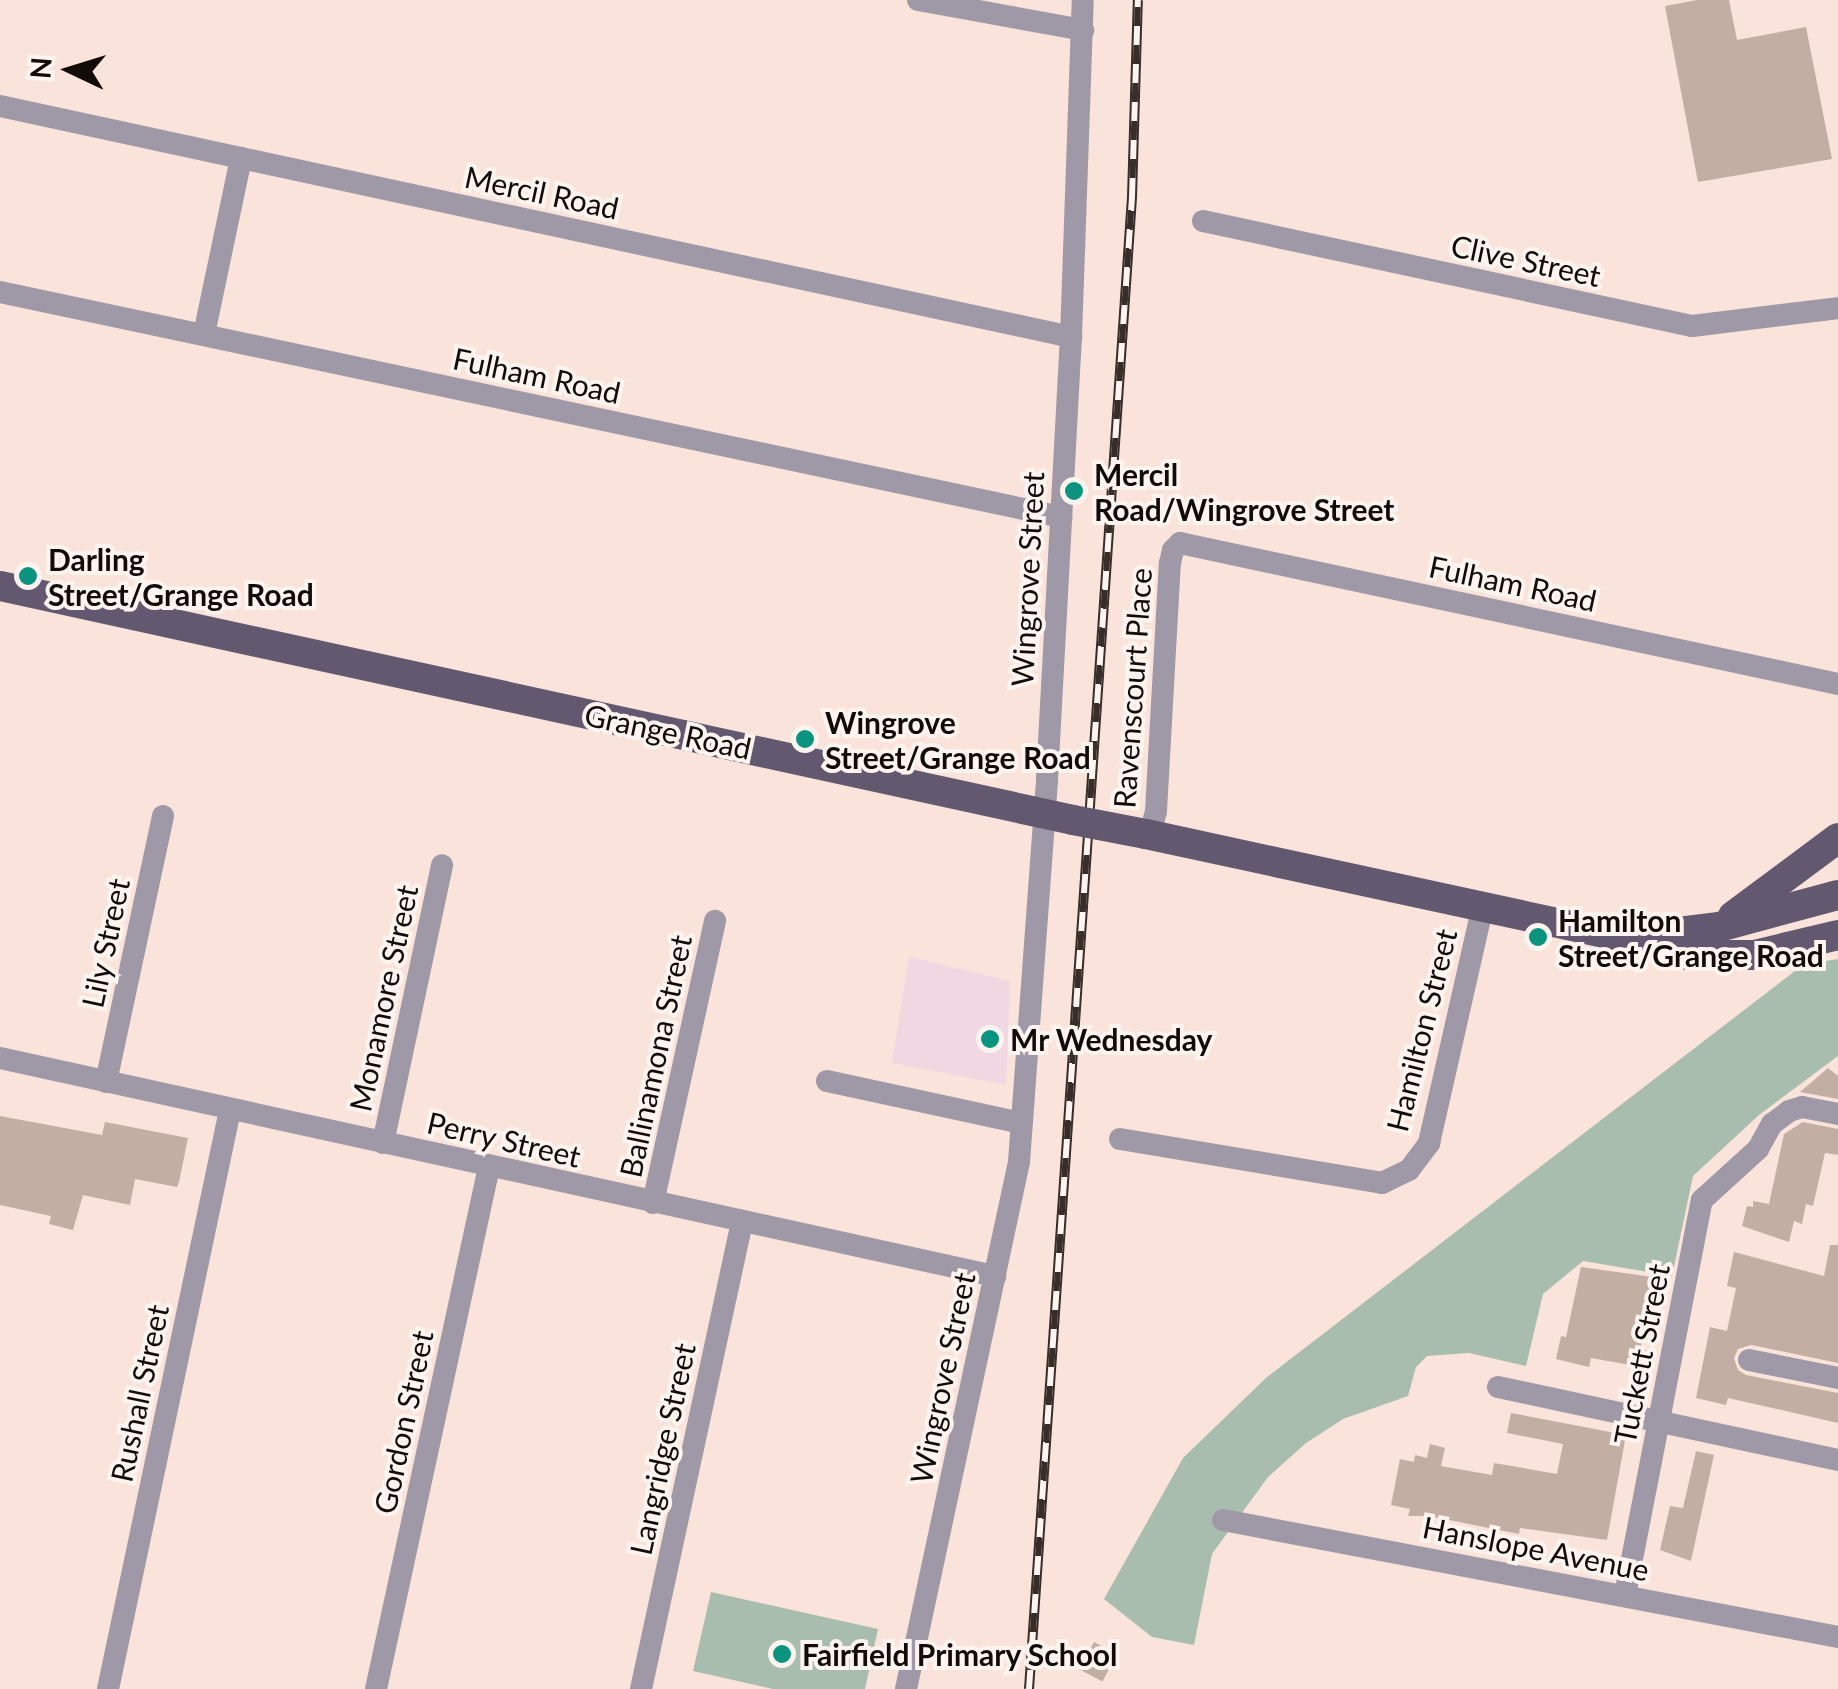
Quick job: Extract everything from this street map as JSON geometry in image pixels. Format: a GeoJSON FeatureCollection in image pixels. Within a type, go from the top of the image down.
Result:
{"type":"FeatureCollection","features":[{"type":"Feature","properties":{"kind":"main road","name":"Grange Road"},"geometry":{"type":"LineString","coordinates":[[0,586],[1482,905],[1629,938],[1681,955],[1731,956],[1838,935]]}},
{"type":"Feature","properties":{"kind":"main road"},"geometry":{"type":"LineString","coordinates":[[1718,927],[1838,838]]}},
{"type":"Feature","properties":{"kind":"main road","name":"Grange Road"},"geometry":{"type":"LineString","coordinates":[[1629,938],[1718,927],[1838,895]]}},
{"type":"Feature","properties":{"kind":"street"},"geometry":{"type":"LineString","coordinates":[[918,0],[1083,30]]}},
{"type":"Feature","properties":{"kind":"street","name":"Wingrove Street"},"geometry":{"type":"LineString","coordinates":[[906,1689],[1020,1162],[1059,817],[1060,518],[1083,0]]}},
{"type":"Feature","properties":{"kind":"street","name":"Mercil Road"},"geometry":{"type":"LineString","coordinates":[[0,106],[1071,337]]}},
{"type":"Feature","properties":{"kind":"street"},"geometry":{"type":"LineString","coordinates":[[204,334],[242,158]]}},
{"type":"Feature","properties":{"kind":"street","name":"Clive Street"},"geometry":{"type":"LineString","coordinates":[[1203,221],[1692,326],[1838,308]]}},
{"type":"Feature","properties":{"kind":"street","name":"Fulham Road"},"geometry":{"type":"LineString","coordinates":[[0,294],[204,334],[1060,518]]}},
{"type":"Feature","properties":{"kind":"street","name":"Fulham Road"},"geometry":{"type":"LineString","coordinates":[[1176,546],[1186,542],[1838,684]]}},
{"type":"Feature","properties":{"kind":"street","name":"Ravenscourt Place"},"geometry":{"type":"LineString","coordinates":[[1148,835],[1156,812],[1170,564],[1176,546]]}},
{"type":"Feature","properties":{"kind":"street","name":"Lily Street"},"geometry":{"type":"LineString","coordinates":[[106,1082],[163,816]]}},
{"type":"Feature","properties":{"kind":"street","name":"Monamore Street"},"geometry":{"type":"LineString","coordinates":[[383,1143],[442,865]]}},
{"type":"Feature","properties":{"kind":"street","name":"Hamilton Street"},"geometry":{"type":"LineString","coordinates":[[1120,1139],[1382,1184],[1409,1170],[1429,1143],[1482,905]]}},
{"type":"Feature","properties":{"kind":"street","name":"Ballinamona Street"},"geometry":{"type":"LineString","coordinates":[[654,1203],[714,921]]}},
{"type":"Feature","properties":{"kind":"street","name":"Perry Street"},"geometry":{"type":"LineString","coordinates":[[0,1058],[995,1276]]}},
{"type":"Feature","properties":{"kind":"street"},"geometry":{"type":"LineString","coordinates":[[828,1082],[1022,1123]]}},
{"type":"Feature","properties":{"kind":"street","name":"Tuckett Street"},"geometry":{"type":"LineString","coordinates":[[1625,1595],[1702,1200],[1758,1148],[1772,1124],[1789,1110],[1802,1107],[1838,1114]]}},
{"type":"Feature","properties":{"kind":"street","name":"Rushall Street"},"geometry":{"type":"LineString","coordinates":[[108,1689],[230,1110]]}},
{"type":"Feature","properties":{"kind":"street","name":"Gordon Street"},"geometry":{"type":"LineString","coordinates":[[376,1689],[489,1167]]}},
{"type":"Feature","properties":{"kind":"street","name":"Langridge Street"},"geometry":{"type":"LineString","coordinates":[[642,1689],[742,1221]]}},
{"type":"Feature","properties":{"kind":"street"},"geometry":{"type":"LineString","coordinates":[[1750,1360],[1838,1378]]}},
{"type":"Feature","properties":{"kind":"street"},"geometry":{"type":"LineString","coordinates":[[1498,1387],[1838,1460]]}},
{"type":"Feature","properties":{"kind":"street","name":"Hanslope Avenue"},"geometry":{"type":"LineString","coordinates":[[1223,1520],[1838,1637]]}},
{"type":"Feature","properties":{"kind":"shaded area"},"geometry":{"type":"Polygon","coordinates":[[[909,957],[1010,981],[1006,1085],[892,1063],[909,957]]]}},
{"type":"Feature","properties":{"kind":"green space"},"geometry":{"type":"Polygon","coordinates":[[[1838,959],[1838,1056],[1759,1115],[1693,1176],[1672,1276],[1583,1261],[1543,1294],[1526,1366],[1469,1353],[1427,1356],[1416,1367],[1408,1396],[1343,1419],[1306,1443],[1268,1477],[1212,1554],[1194,1645],[1152,1637],[1104,1599],[1183,1458],[1267,1377],[1804,964],[1838,959]]]}},
{"type":"Feature","properties":{"kind":"green space","name":"Fairfield Primary School"},"geometry":{"type":"Polygon","coordinates":[[[711,1592],[878,1629],[865,1689],[773,1689],[693,1671],[711,1592]]]}},
{"type":"Feature","properties":{"kind":"building"},"geometry":{"type":"Polygon","coordinates":[[[1729,0],[1737,40],[1806,27],[1832,159],[1698,182],[1665,6],[1729,0]]]}},
{"type":"Feature","properties":{"kind":"building"},"geometry":{"type":"Polygon","coordinates":[[[1828,1068],[1838,1076],[1838,1099],[1800,1092],[1828,1068]]]}},
{"type":"Feature","properties":{"kind":"building"},"geometry":{"type":"Polygon","coordinates":[[[0,1116],[102,1135],[105,1122],[188,1138],[179,1182],[177,1187],[135,1179],[130,1205],[83,1195],[73,1230],[49,1224],[51,1216],[0,1205],[0,1116]]]}},
{"type":"Feature","properties":{"kind":"building"},"geometry":{"type":"Polygon","coordinates":[[[1803,1122],[1838,1129],[1838,1155],[1825,1153],[1813,1206],[1806,1204],[1802,1224],[1794,1221],[1789,1242],[1742,1226],[1747,1206],[1753,1207],[1753,1201],[1769,1204],[1784,1134],[1803,1122]]]}},
{"type":"Feature","properties":{"kind":"building"},"geometry":{"type":"Polygon","coordinates":[[[1830,1245],[1838,1245],[1838,1363],[1751,1345],[1738,1349],[1734,1358],[1738,1370],[1746,1375],[1838,1393],[1838,1423],[1728,1398],[1726,1405],[1696,1398],[1710,1327],[1727,1331],[1736,1288],[1727,1286],[1734,1252],[1824,1276],[1830,1245]]]}},
{"type":"Feature","properties":{"kind":"building"},"geometry":{"type":"Polygon","coordinates":[[[1581,1267],[1660,1278],[1640,1349],[1650,1352],[1647,1368],[1591,1358],[1589,1367],[1556,1359],[1561,1336],[1566,1337],[1581,1267]]]}},
{"type":"Feature","properties":{"kind":"building"},"geometry":{"type":"Polygon","coordinates":[[[1511,1413],[1626,1435],[1607,1540],[1520,1528],[1519,1534],[1429,1516],[1408,1516],[1410,1509],[1391,1505],[1400,1459],[1414,1462],[1415,1455],[1427,1458],[1430,1444],[1445,1448],[1441,1466],[1492,1475],[1494,1463],[1557,1474],[1563,1444],[1507,1433],[1511,1413]]]}},
{"type":"Feature","properties":{"kind":"building"},"geometry":{"type":"Polygon","coordinates":[[[1696,1451],[1714,1455],[1691,1561],[1660,1550],[1670,1506],[1683,1508],[1696,1451]]]}},
{"type":"Feature","properties":{"kind":"building"},"geometry":{"type":"Polygon","coordinates":[[[1094,1642],[1117,1654],[1102,1682],[1079,1669],[1094,1642]]]}},
{"type":"Feature","properties":{"kind":"railway"},"geometry":{"type":"LineString","coordinates":[[1029,1689],[1132,197],[1138,0]]}},
{"type":"Feature","properties":{"kind":"place","name":"Mercil Road/Wingrove Street"},"geometry":{"type":"Point","coordinates":[1074,491]}},
{"type":"Feature","properties":{"kind":"place","name":"Darling Street/Grange Road"},"geometry":{"type":"Point","coordinates":[28,576]}},
{"type":"Feature","properties":{"kind":"place","name":"Wingrove Street/Grange Road"},"geometry":{"type":"Point","coordinates":[805,739]}},
{"type":"Feature","properties":{"kind":"place","name":"Hamilton Street/Grange Road"},"geometry":{"type":"Point","coordinates":[1538,937]}},
{"type":"Feature","properties":{"kind":"place","name":"Mr Wednesday"},"geometry":{"type":"Point","coordinates":[990,1039]}},
{"type":"Feature","properties":{"kind":"place","name":"Fairfield Primary School"},"geometry":{"type":"Point","coordinates":[782,1654]}}]}
